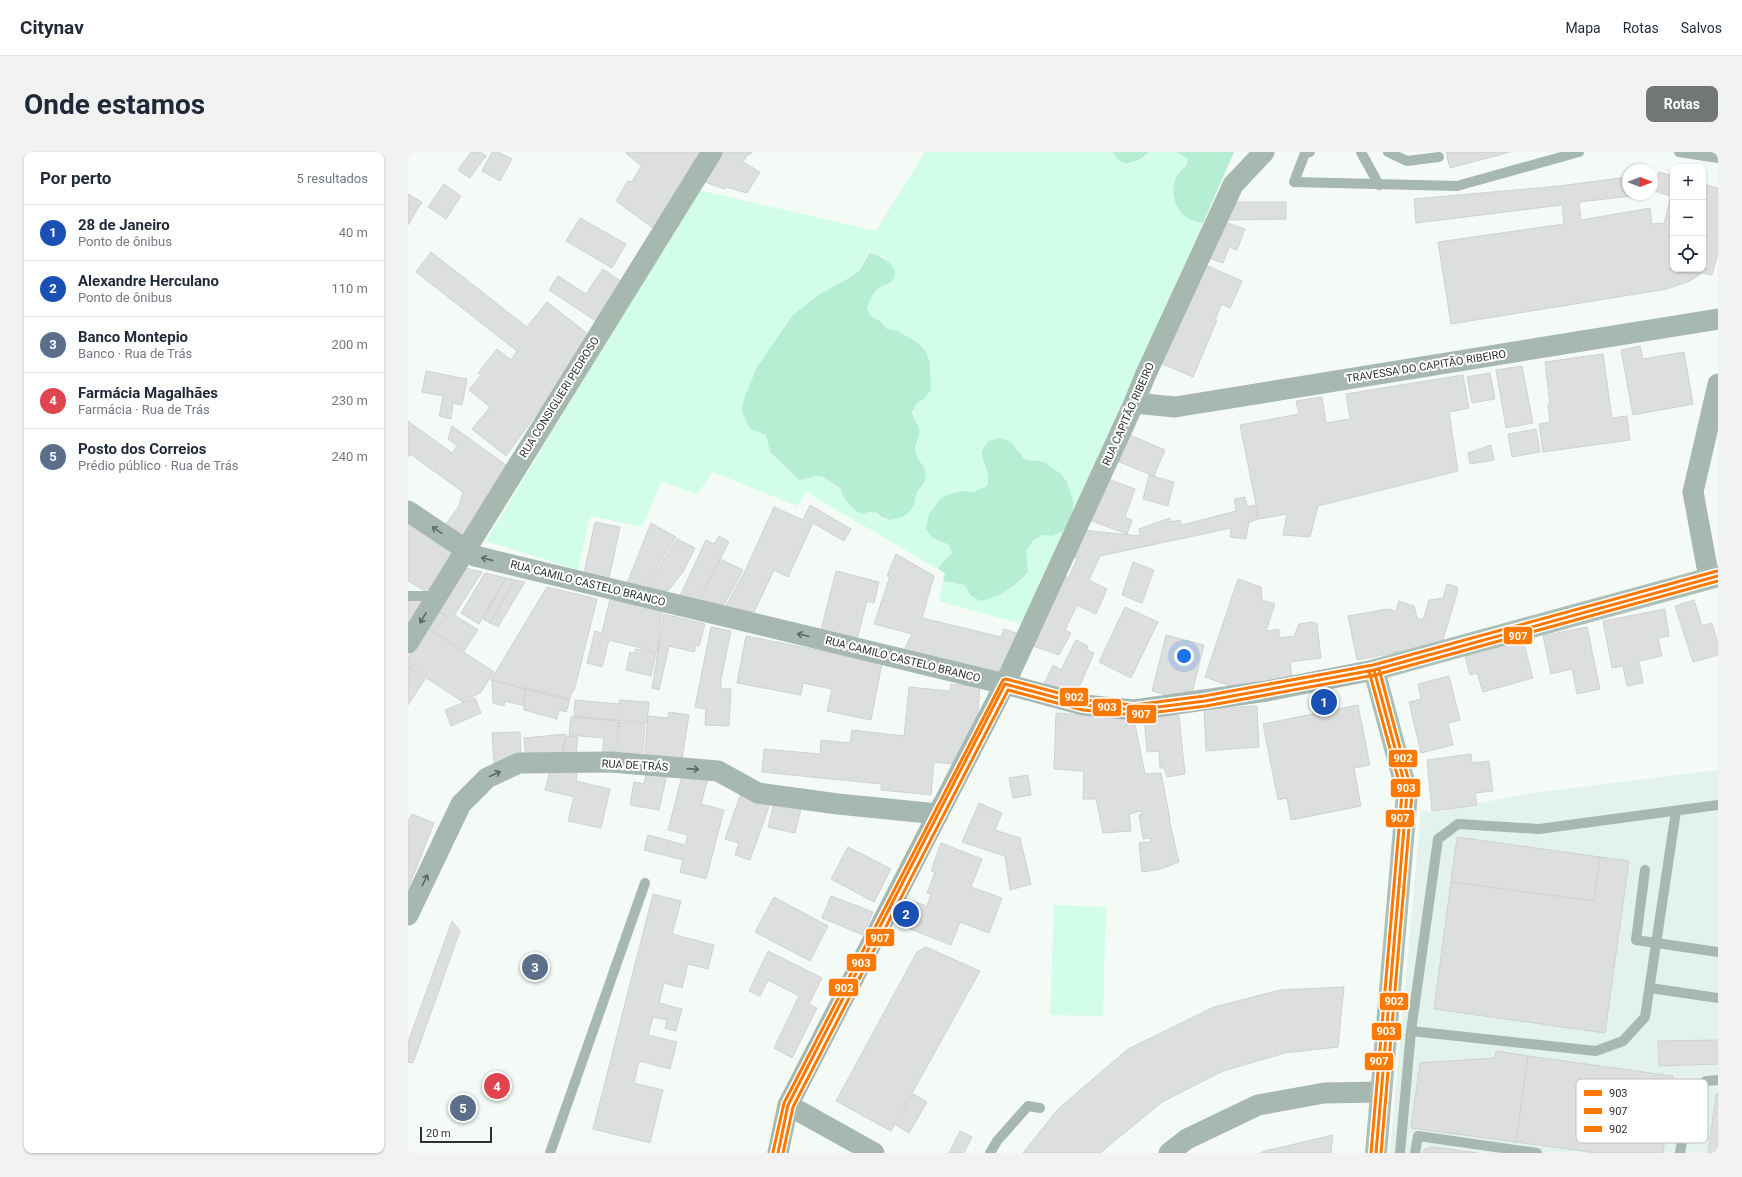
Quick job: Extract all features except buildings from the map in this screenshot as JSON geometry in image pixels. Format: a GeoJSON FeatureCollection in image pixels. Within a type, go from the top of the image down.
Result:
{"type":"FeatureCollection","features":[{"type":"Feature","properties":{"kind":"street","name":"RUA CONSIGLIERI PEDROSO"},"geometry":{"type":"LineString","coordinates":[[408,643],[712,152]]}},
{"type":"Feature","properties":{"kind":"street","name":"RUA CAPITÃO RIBEIRO"},"geometry":{"type":"LineString","coordinates":[[778,1153],[788,1106],[1005,684],[1233,185],[1264,152]]}},
{"type":"Feature","properties":{"kind":"street","name":"TRAVESSA DO CAPITÃO RIBEIRO"},"geometry":{"type":"LineString","coordinates":[[1134,403],[1175,407],[1718,319]]}},
{"type":"Feature","properties":{"kind":"street"},"geometry":{"type":"LineString","coordinates":[[1713,577],[1693,492],[1718,384]]}},
{"type":"Feature","properties":{"kind":"street","name":"RUA CAMILO CASTELO BRANCO"},"geometry":{"type":"LineString","coordinates":[[408,511],[475,556],[1005,684],[1084,705],[1134,710],[1268,691],[1374,670],[1713,577]]}},
{"type":"Feature","properties":{"kind":"street"},"geometry":{"type":"LineString","coordinates":[[1374,670],[1407,793],[1376,1153]]}},
{"type":"Feature","properties":{"kind":"street","name":"RUA DE TRÁS"},"geometry":{"type":"LineString","coordinates":[[408,915],[461,804],[487,778],[519,763],[611,762],[718,771],[758,793],[838,804],[938,814]]}},
{"type":"Feature","properties":{"kind":"street"},"geometry":{"type":"LineString","coordinates":[[1169,1153],[1187,1139],[1258,1106],[1324,1093],[1381,1092]]}},
{"type":"Feature","properties":{"kind":"street"},"geometry":{"type":"LineString","coordinates":[[788,1106],[874,1153]]}},
{"type":"Feature","properties":{"kind":"lane"},"geometry":{"type":"LineString","coordinates":[[1310,152],[1305,153],[1294,182],[1457,186],[1579,152]]}},
{"type":"Feature","properties":{"kind":"lane"},"geometry":{"type":"LineString","coordinates":[[1361,152],[1379,185]]}},
{"type":"Feature","properties":{"kind":"lane"},"geometry":{"type":"LineString","coordinates":[[1388,152],[1407,161],[1439,157]]}},
{"type":"Feature","properties":{"kind":"lane"},"geometry":{"type":"LineString","coordinates":[[1679,152],[1718,158]]}},
{"type":"Feature","properties":{"kind":"lane"},"geometry":{"type":"LineString","coordinates":[[408,596],[437,596]]}},
{"type":"Feature","properties":{"kind":"lane"},"geometry":{"type":"LineString","coordinates":[[1400,1153],[1411,1031],[1438,838],[1458,824],[1539,829],[1718,805]]}},
{"type":"Feature","properties":{"kind":"lane"},"geometry":{"type":"LineString","coordinates":[[1411,1031],[1596,1051],[1623,1041],[1645,1017],[1676,811]]}},
{"type":"Feature","properties":{"kind":"lane"},"geometry":{"type":"LineString","coordinates":[[1645,870],[1636,940],[1718,952]]}},
{"type":"Feature","properties":{"kind":"lane"},"geometry":{"type":"LineString","coordinates":[[550,1153],[645,883]]}},
{"type":"Feature","properties":{"kind":"lane"},"geometry":{"type":"LineString","coordinates":[[1650,988],[1718,998]]}},
{"type":"Feature","properties":{"kind":"lane"},"geometry":{"type":"LineString","coordinates":[[1708,1081],[1718,1080]]}},
{"type":"Feature","properties":{"kind":"lane"},"geometry":{"type":"LineString","coordinates":[[990,1153],[998,1141],[1028,1106],[1040,1108]]}},
{"type":"Feature","properties":{"kind":"lane"},"geometry":{"type":"LineString","coordinates":[[1415,1153],[1418,1136],[1537,1153]]}},
{"type":"Feature","properties":{"kind":"lane"},"geometry":{"type":"LineString","coordinates":[[1680,1153],[1682,1143]]}},
{"type":"Feature","properties":{"kind":"shaded area"},"geometry":{"type":"Polygon","coordinates":[[[1718,770],[1718,1153],[1390,1153],[1421,810],[1432,812],[1526,794],[1718,770]]]}},
{"type":"Feature","properties":{"kind":"green space"},"geometry":{"type":"Polygon","coordinates":[[[925,152],[1113,152],[1115,157],[1131,164],[1143,158],[1149,152],[1176,152],[1188,159],[1186,166],[1179,171],[1173,197],[1188,217],[1203,223],[1073,511],[1073,501],[1034,459],[1024,459],[1019,454],[1017,448],[983,462],[988,472],[987,486],[974,492],[957,493],[941,498],[932,537],[949,545],[952,552],[938,569],[806,492],[797,506],[713,472],[697,494],[661,482],[642,527],[590,516],[578,570],[486,541],[698,190],[876,231],[925,152]],[[874,238],[860,270],[851,277],[766,435],[770,452],[800,480],[818,476],[823,477],[841,490],[843,497],[863,514],[877,514],[885,520],[916,499],[917,492],[924,484],[924,469],[916,451],[918,432],[913,412],[916,404],[926,398],[931,385],[930,363],[908,336],[898,331],[887,329],[880,321],[871,316],[867,309],[871,299],[876,293],[882,287],[891,283],[894,269],[883,257],[869,253],[874,238]]]}},
{"type":"Feature","properties":{"kind":"green space"},"geometry":{"type":"Polygon","coordinates":[[[1113,152],[1149,152],[1135,162],[1125,163],[1116,158],[1113,152]]]}},
{"type":"Feature","properties":{"kind":"green space"},"geometry":{"type":"Polygon","coordinates":[[[1176,152],[1234,152],[1203,223],[1191,220],[1184,215],[1175,202],[1174,186],[1176,178],[1186,166],[1188,159],[1176,152]]]}},
{"type":"Feature","properties":{"kind":"green space"},"geometry":{"type":"Polygon","coordinates":[[[869,253],[885,259],[893,267],[895,272],[891,282],[880,288],[875,293],[867,309],[871,316],[880,321],[887,329],[898,331],[918,343],[926,352],[930,363],[931,389],[925,398],[916,404],[912,413],[920,431],[915,448],[917,457],[926,474],[924,483],[917,492],[914,505],[910,511],[903,517],[890,520],[881,517],[877,513],[869,512],[863,514],[856,511],[843,497],[841,489],[823,477],[818,476],[799,480],[770,452],[766,435],[749,428],[742,411],[744,399],[757,367],[793,315],[820,294],[851,277],[860,270],[869,253]]]}},
{"type":"Feature","properties":{"kind":"green space"},"geometry":{"type":"Polygon","coordinates":[[[999,438],[1011,442],[1024,459],[1044,462],[1061,474],[1067,482],[1073,501],[1073,511],[1064,531],[1052,536],[1043,535],[1034,540],[1026,550],[1028,572],[1023,577],[1012,587],[1000,594],[980,601],[970,595],[965,585],[943,581],[945,573],[938,569],[952,552],[949,545],[932,537],[926,529],[929,514],[941,498],[953,493],[964,491],[974,492],[987,486],[988,476],[982,451],[988,441],[999,438]]]}},
{"type":"Feature","properties":{"kind":"green space"},"geometry":{"type":"Polygon","coordinates":[[[1064,531],[1022,624],[939,601],[943,581],[965,585],[970,595],[1026,550],[1034,540],[1043,535],[1052,536],[1064,531]]]}},
{"type":"Feature","properties":{"kind":"green space"},"geometry":{"type":"Polygon","coordinates":[[[1054,905],[1106,907],[1103,1016],[1050,1015],[1054,905]]]}},
{"type":"Feature","properties":{"kind":"transit line","name":"902"},"geometry":{"type":"LineString","coordinates":[[773,1152],[784,1103],[1003,680],[1006,679],[1085,700],[1134,705],[1204,696],[1373,665],[1717,571]]}},
{"type":"Feature","properties":{"kind":"transit line","name":"903"},"geometry":{"type":"LineString","coordinates":[[778,1153],[788,1105],[1005,684],[1084,705],[1134,710],[1205,701],[1374,670],[1718,576]]}},
{"type":"Feature","properties":{"kind":"transit line","name":"907"},"geometry":{"type":"LineString","coordinates":[[783,1153],[793,1107],[1008,690],[1083,710],[1134,715],[1206,706],[1375,675],[1718,581]]}},
{"type":"Feature","properties":{"kind":"transit line","name":"902"},"geometry":{"type":"LineString","coordinates":[[1379,669],[1412,793],[1381,1153]]}},
{"type":"Feature","properties":{"kind":"transit line","name":"903"},"geometry":{"type":"LineString","coordinates":[[1374,670],[1407,793],[1376,1153]]}},
{"type":"Feature","properties":{"kind":"transit line","name":"907"},"geometry":{"type":"LineString","coordinates":[[1369,671],[1402,793],[1371,1153]]}},
{"type":"Feature","properties":{"kind":"place","name":"28 de Janeiro"},"geometry":{"type":"Point","coordinates":[1324,702]}},
{"type":"Feature","properties":{"kind":"place","name":"Alexandre Herculano"},"geometry":{"type":"Point","coordinates":[906,914]}},
{"type":"Feature","properties":{"kind":"place","name":"Banco Montepio"},"geometry":{"type":"Point","coordinates":[535,967]}},
{"type":"Feature","properties":{"kind":"place","name":"Farmácia Magalhães"},"geometry":{"type":"Point","coordinates":[497,1086]}},
{"type":"Feature","properties":{"kind":"place","name":"Posto dos Correios"},"geometry":{"type":"Point","coordinates":[463,1108]}}]}
